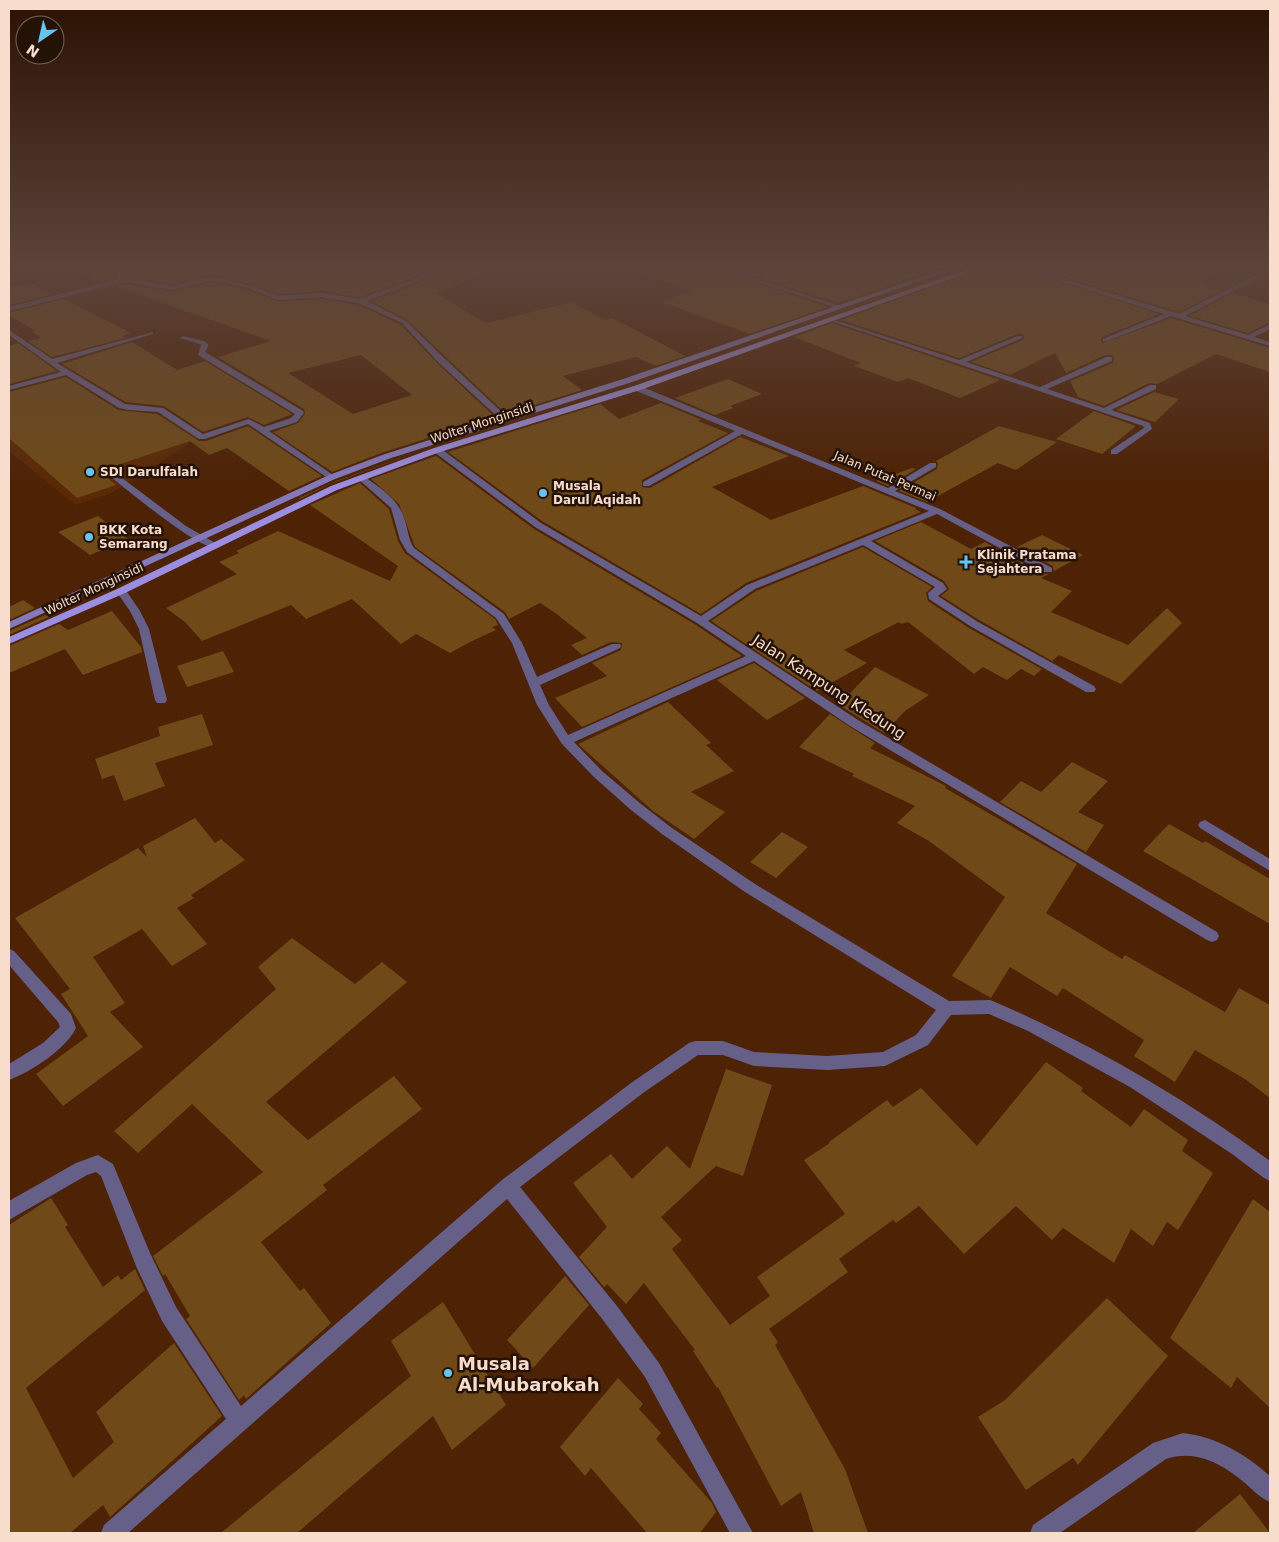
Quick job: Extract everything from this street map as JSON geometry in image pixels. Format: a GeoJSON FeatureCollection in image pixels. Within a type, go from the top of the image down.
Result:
{"type":"FeatureCollection","features":[{"type":"Feature","properties":{"kind":"main road","name":"Wolter Monginsidi"},"geometry":{"type":"LineString","coordinates":[[9,626],[328,475],[626,381],[746,340]]}},
{"type":"Feature","properties":{"kind":"main road","name":"Wolter Monginsidi"},"geometry":{"type":"LineString","coordinates":[[9,641],[122,591],[334,488],[437,450],[638,388],[772,340]]}},
{"type":"Feature","properties":{"kind":"street"},"geometry":{"type":"LineString","coordinates":[[20,340],[51,362],[122,406],[160,410],[199,436],[249,421],[328,475]]}},
{"type":"Feature","properties":{"kind":"street"},"geometry":{"type":"LineString","coordinates":[[51,362],[127,340]]}},
{"type":"Feature","properties":{"kind":"street"},"geometry":{"type":"LineString","coordinates":[[193,340],[202,342],[205,345],[200,353],[300,413],[294,420],[263,430]]}},
{"type":"Feature","properties":{"kind":"street"},"geometry":{"type":"LineString","coordinates":[[421,340],[504,418]]}},
{"type":"Feature","properties":{"kind":"street"},"geometry":{"type":"LineString","coordinates":[[891,340],[1147,425],[1148,429],[1114,452]]}},
{"type":"Feature","properties":{"kind":"street"},"geometry":{"type":"LineString","coordinates":[[958,363],[1013,340]]}},
{"type":"Feature","properties":{"kind":"street"},"geometry":{"type":"LineString","coordinates":[[1258,340],[1270,344]]}},
{"type":"Feature","properties":{"kind":"street"},"geometry":{"type":"LineString","coordinates":[[1038,390],[1108,359]]}},
{"type":"Feature","properties":{"kind":"street"},"geometry":{"type":"LineString","coordinates":[[9,388],[68,372]]}},
{"type":"Feature","properties":{"kind":"street"},"geometry":{"type":"LineString","coordinates":[[1104,411],[1153,387]]}},
{"type":"Feature","properties":{"kind":"street","name":"Jalan Putat Permai"},"geometry":{"type":"LineString","coordinates":[[638,388],[936,511]]}},
{"type":"Feature","properties":{"kind":"street"},"geometry":{"type":"LineString","coordinates":[[646,484],[741,430]]}},
{"type":"Feature","properties":{"kind":"street","name":"Jalan Kampung Kledung"},"geometry":{"type":"LineString","coordinates":[[437,450],[538,525],[702,621],[754,658],[854,723],[1212,936]]}},
{"type":"Feature","properties":{"kind":"street"},"geometry":{"type":"LineString","coordinates":[[888,491],[933,466]]}},
{"type":"Feature","properties":{"kind":"street"},"geometry":{"type":"LineString","coordinates":[[110,472],[183,528],[214,546]]}},
{"type":"Feature","properties":{"kind":"street"},"geometry":{"type":"LineString","coordinates":[[361,478],[395,508],[402,536],[410,550],[500,616],[517,643],[543,705],[566,741],[598,774],[668,831],[750,888],[947,1008],[990,1007],[1034,1026],[1136,1082],[1238,1148],[1270,1172]]}},
{"type":"Feature","properties":{"kind":"street"},"geometry":{"type":"LineString","coordinates":[[936,511],[1048,570]]}},
{"type":"Feature","properties":{"kind":"street","name":"Jalan Putat Permai"},"geometry":{"type":"LineString","coordinates":[[702,621],[751,587],[936,511]]}},
{"type":"Feature","properties":{"kind":"street"},"geometry":{"type":"LineString","coordinates":[[863,541],[939,586],[942,589],[933,593],[934,597],[974,624],[1090,689]]}},
{"type":"Feature","properties":{"kind":"street"},"geometry":{"type":"LineString","coordinates":[[122,591],[144,629],[161,700]]}},
{"type":"Feature","properties":{"kind":"street"},"geometry":{"type":"LineString","coordinates":[[534,683],[616,646]]}},
{"type":"Feature","properties":{"kind":"street"},"geometry":{"type":"LineString","coordinates":[[566,741],[754,658]]}},
{"type":"Feature","properties":{"kind":"street"},"geometry":{"type":"LineString","coordinates":[[1205,825],[1270,866]]}},
{"type":"Feature","properties":{"kind":"street"},"geometry":{"type":"LineString","coordinates":[[9,955],[65,1019],[68,1028],[63,1036],[51,1046],[9,1073]]}},
{"type":"Feature","properties":{"kind":"street"},"geometry":{"type":"LineString","coordinates":[[112,1533],[508,1186],[637,1088],[695,1048],[723,1048],[754,1059],[781,1061],[826,1063],[885,1058],[922,1040],[947,1008]]}},
{"type":"Feature","properties":{"kind":"street"},"geometry":{"type":"LineString","coordinates":[[9,1211],[82,1169],[98,1164],[107,1170],[143,1259],[169,1314],[239,1421]]}},
{"type":"Feature","properties":{"kind":"street"},"geometry":{"type":"LineString","coordinates":[[508,1186],[610,1313],[652,1370],[742,1533]]}},
{"type":"Feature","properties":{"kind":"street"},"geometry":{"type":"LineString","coordinates":[[1040,1533],[1160,1450],[1182,1444],[1203,1447],[1225,1456],[1254,1475],[1270,1491]]}},
{"type":"Feature","properties":{"kind":"shaded area","name":"SDI Darulfalah"},"geometry":{"type":"Polygon","coordinates":[[[105,401],[125,415],[166,416],[198,438],[110,494],[75,505],[9,451],[9,426],[105,401]]]}},
{"type":"Feature","properties":{"kind":"building"},"geometry":{"type":"Polygon","coordinates":[[[33,340],[117,340],[52,357],[28,341],[33,340]]]}},
{"type":"Feature","properties":{"kind":"building"},"geometry":{"type":"Polygon","coordinates":[[[268,340],[415,340],[495,417],[384,452],[332,472],[273,432],[298,423],[305,414],[304,409],[218,357],[271,341],[268,340]],[[361,355],[288,373],[353,414],[412,395],[361,355]]]}},
{"type":"Feature","properties":{"kind":"building"},"geometry":{"type":"Polygon","coordinates":[[[428,340],[654,340],[685,356],[656,366],[636,357],[563,376],[582,390],[506,414],[428,340]]]}},
{"type":"Feature","properties":{"kind":"building"},"geometry":{"type":"Polygon","coordinates":[[[802,340],[882,340],[1000,380],[960,398],[908,378],[898,382],[854,366],[861,363],[802,340]]]}},
{"type":"Feature","properties":{"kind":"building"},"geometry":{"type":"Polygon","coordinates":[[[903,340],[1003,340],[959,358],[903,340]]]}},
{"type":"Feature","properties":{"kind":"building"},"geometry":{"type":"Polygon","coordinates":[[[1023,340],[1101,340],[1103,343],[1111,340],[1243,340],[1270,348],[1270,372],[1216,354],[1157,384],[1149,383],[1104,406],[1078,397],[1070,381],[1113,363],[1114,357],[1112,355],[1105,355],[1066,373],[1055,353],[1010,375],[971,362],[1023,340]]]}},
{"type":"Feature","properties":{"kind":"building"},"geometry":{"type":"Polygon","coordinates":[[[132,342],[177,370],[205,361],[292,414],[264,425],[248,417],[203,432],[164,406],[126,402],[62,364],[132,342]]]}},
{"type":"Feature","properties":{"kind":"building"},"geometry":{"type":"Polygon","coordinates":[[[18,343],[57,371],[9,384],[9,346],[18,343]]]}},
{"type":"Feature","properties":{"kind":"building","name":"SDI Darulfalah"},"geometry":{"type":"Polygon","coordinates":[[[66,377],[118,410],[157,414],[199,441],[206,441],[248,426],[322,476],[289,491],[227,448],[209,455],[190,441],[99,471],[116,485],[77,498],[9,438],[9,392],[66,377]]]}},
{"type":"Feature","properties":{"kind":"building"},"geometry":{"type":"Polygon","coordinates":[[[728,379],[762,394],[730,406],[733,408],[715,415],[675,398],[728,379]]]}},
{"type":"Feature","properties":{"kind":"building"},"geometry":{"type":"Polygon","coordinates":[[[1154,392],[1179,399],[1155,422],[1116,410],[1154,392]]]}},
{"type":"Feature","properties":{"kind":"building"},"geometry":{"type":"Polygon","coordinates":[[[661,403],[728,433],[642,480],[642,487],[650,488],[740,437],[789,456],[712,487],[771,520],[863,486],[916,508],[921,512],[746,583],[701,614],[542,521],[448,452],[600,404],[619,419],[661,403]]]}},
{"type":"Feature","properties":{"kind":"building"},"geometry":{"type":"Polygon","coordinates":[[[1094,411],[1136,426],[1102,454],[1056,439],[1094,411]]]}},
{"type":"Feature","properties":{"kind":"building"},"geometry":{"type":"Polygon","coordinates":[[[999,426],[1057,442],[1016,470],[998,463],[927,502],[899,491],[937,469],[938,463],[936,461],[999,426]]]}},
{"type":"Feature","properties":{"kind":"building"},"geometry":{"type":"Polygon","coordinates":[[[426,449],[330,484],[299,498],[336,481],[426,449]]]}},
{"type":"Feature","properties":{"kind":"building"},"geometry":{"type":"Polygon","coordinates":[[[436,456],[534,529],[696,625],[742,656],[582,727],[555,698],[607,676],[592,663],[621,650],[622,643],[611,642],[582,655],[571,645],[587,638],[554,612],[540,603],[509,619],[505,612],[415,547],[399,504],[371,479],[436,456]]]}},
{"type":"Feature","properties":{"kind":"building"},"geometry":{"type":"Polygon","coordinates":[[[912,468],[916,469],[888,486],[876,481],[912,468]]]}},
{"type":"Feature","properties":{"kind":"building"},"geometry":{"type":"Polygon","coordinates":[[[360,483],[389,509],[398,541],[405,553],[495,619],[498,625],[492,627],[496,630],[450,653],[416,634],[401,644],[352,599],[306,619],[291,605],[202,641],[185,622],[166,608],[237,574],[219,562],[239,553],[236,551],[278,531],[390,581],[398,566],[310,505],[360,483]]]}},
{"type":"Feature","properties":{"kind":"building","name":"BKK Kota Semarang"},"geometry":{"type":"Polygon","coordinates":[[[98,516],[128,539],[90,555],[58,532],[98,516]]]}},
{"type":"Feature","properties":{"kind":"building"},"geometry":{"type":"Polygon","coordinates":[[[921,522],[971,549],[985,542],[1043,574],[1049,574],[1041,578],[1072,591],[1051,612],[1128,645],[1167,608],[1182,623],[1121,684],[1059,655],[1052,661],[979,620],[941,596],[949,589],[944,581],[875,541],[921,522]]]}},
{"type":"Feature","properties":{"kind":"building"},"geometry":{"type":"Polygon","coordinates":[[[1042,535],[1083,555],[1054,571],[1053,566],[1017,547],[1042,535]]]}},
{"type":"Feature","properties":{"kind":"building"},"geometry":{"type":"Polygon","coordinates":[[[863,547],[932,587],[926,593],[928,601],[969,628],[1042,669],[1034,676],[1021,669],[1007,680],[983,667],[974,674],[908,622],[901,624],[899,622],[844,650],[867,663],[817,691],[711,621],[756,591],[863,547]]]}},
{"type":"Feature","properties":{"kind":"building"},"geometry":{"type":"Polygon","coordinates":[[[23,600],[35,608],[9,620],[9,607],[23,600]]]}},
{"type":"Feature","properties":{"kind":"building"},"geometry":{"type":"Polygon","coordinates":[[[112,611],[141,647],[142,652],[83,675],[65,649],[9,673],[9,646],[59,624],[68,630],[112,611]]]}},
{"type":"Feature","properties":{"kind":"building"},"geometry":{"type":"Polygon","coordinates":[[[45,615],[49,617],[9,635],[9,631],[45,615]]]}},
{"type":"Feature","properties":{"kind":"building"},"geometry":{"type":"Polygon","coordinates":[[[223,651],[234,672],[187,687],[177,666],[223,651]]]}},
{"type":"Feature","properties":{"kind":"building"},"geometry":{"type":"Polygon","coordinates":[[[754,663],[805,698],[767,720],[717,680],[754,663]]]}},
{"type":"Feature","properties":{"kind":"building"},"geometry":{"type":"Polygon","coordinates":[[[875,667],[929,695],[905,711],[884,733],[839,705],[875,667]]]}},
{"type":"Feature","properties":{"kind":"building"},"geometry":{"type":"Polygon","coordinates":[[[668,702],[711,743],[706,745],[734,771],[691,792],[725,812],[694,839],[653,811],[578,744],[668,702]]]}},
{"type":"Feature","properties":{"kind":"building"},"geometry":{"type":"Polygon","coordinates":[[[202,714],[213,745],[155,763],[165,786],[124,801],[114,775],[102,779],[95,759],[160,736],[158,727],[202,714]]]}},
{"type":"Feature","properties":{"kind":"building"},"geometry":{"type":"Polygon","coordinates":[[[830,714],[875,743],[870,748],[946,786],[945,788],[1077,864],[1046,913],[1122,959],[1125,955],[1225,1012],[1239,988],[1270,1005],[1270,1098],[1245,1079],[1195,1050],[1175,1082],[1134,1056],[1144,1040],[1063,988],[1057,996],[1010,967],[991,998],[952,976],[1005,897],[929,841],[897,823],[915,806],[852,776],[854,774],[799,747],[830,714]]]}},
{"type":"Feature","properties":{"kind":"building"},"geometry":{"type":"Polygon","coordinates":[[[1072,762],[1108,781],[1078,812],[1104,825],[1086,852],[1000,802],[1021,781],[1041,792],[1072,762]]]}},
{"type":"Feature","properties":{"kind":"building"},"geometry":{"type":"Polygon","coordinates":[[[195,818],[215,843],[221,839],[245,860],[191,895],[194,898],[177,908],[207,944],[172,966],[142,929],[93,957],[125,1003],[110,1012],[143,1047],[63,1106],[36,1074],[88,1036],[61,994],[70,989],[15,918],[138,848],[147,857],[143,846],[195,818]]]}},
{"type":"Feature","properties":{"kind":"building"},"geometry":{"type":"Polygon","coordinates":[[[1169,824],[1203,843],[1205,841],[1270,879],[1270,924],[1143,851],[1169,824]]]}},
{"type":"Feature","properties":{"kind":"building"},"geometry":{"type":"Polygon","coordinates":[[[782,832],[808,847],[776,878],[750,862],[782,832]]]}},
{"type":"Feature","properties":{"kind":"building"},"geometry":{"type":"Polygon","coordinates":[[[292,938],[355,984],[382,962],[407,982],[266,1102],[308,1140],[394,1076],[422,1109],[323,1185],[327,1190],[261,1242],[300,1291],[304,1288],[331,1323],[246,1399],[244,1395],[239,1400],[186,1319],[190,1316],[165,1274],[163,1276],[153,1256],[263,1172],[192,1104],[138,1153],[114,1131],[276,989],[258,967],[292,938]]]}},
{"type":"Feature","properties":{"kind":"building"},"geometry":{"type":"Polygon","coordinates":[[[1046,1062],[1083,1088],[1081,1091],[1131,1127],[1144,1109],[1188,1140],[1182,1151],[1213,1173],[1178,1230],[1167,1222],[1153,1246],[1131,1229],[1114,1263],[1063,1228],[1052,1240],[1016,1206],[964,1254],[919,1206],[896,1223],[893,1220],[839,1259],[848,1272],[769,1329],[778,1342],[775,1345],[845,1469],[868,1533],[814,1533],[801,1492],[781,1506],[718,1387],[693,1351],[695,1350],[644,1283],[626,1304],[607,1284],[604,1287],[579,1257],[607,1227],[573,1183],[611,1154],[632,1179],[667,1146],[690,1169],[726,1069],[772,1085],[743,1176],[716,1166],[661,1217],[682,1240],[672,1249],[730,1325],[770,1296],[757,1277],[845,1214],[804,1160],[887,1100],[893,1107],[921,1088],[977,1146],[1046,1062]]]}},
{"type":"Feature","properties":{"kind":"building"},"geometry":{"type":"Polygon","coordinates":[[[51,1198],[68,1225],[65,1227],[103,1287],[118,1275],[121,1280],[135,1269],[145,1290],[26,1388],[73,1478],[114,1442],[96,1412],[174,1343],[222,1416],[110,1517],[103,1505],[70,1533],[9,1533],[9,1225],[51,1198]]]}},
{"type":"Feature","properties":{"kind":"building"},"geometry":{"type":"Polygon","coordinates":[[[1253,1199],[1270,1212],[1270,1408],[1237,1377],[1231,1388],[1170,1338],[1253,1199]]]}},
{"type":"Feature","properties":{"kind":"building"},"geometry":{"type":"Polygon","coordinates":[[[565,1276],[589,1305],[533,1368],[507,1340],[565,1276]]]}},
{"type":"Feature","properties":{"kind":"building"},"geometry":{"type":"Polygon","coordinates":[[[1107,1298],[1168,1356],[1078,1465],[1073,1458],[1026,1490],[978,1417],[1005,1400],[1107,1298]]]}},
{"type":"Feature","properties":{"kind":"building"},"geometry":{"type":"Polygon","coordinates":[[[443,1302],[506,1405],[452,1450],[433,1416],[297,1533],[221,1533],[411,1376],[391,1341],[443,1302]]]}},
{"type":"Feature","properties":{"kind":"building"},"geometry":{"type":"Polygon","coordinates":[[[618,1378],[643,1404],[639,1409],[661,1433],[656,1439],[712,1503],[716,1512],[700,1533],[647,1533],[591,1468],[585,1476],[560,1447],[618,1378]]]}},
{"type":"Feature","properties":{"kind":"building"},"geometry":{"type":"Polygon","coordinates":[[[1240,1494],[1270,1533],[1193,1533],[1240,1494]]]}},
{"type":"Feature","properties":{"kind":"place","name":"SDI Darulfalah"},"geometry":{"type":"Point","coordinates":[90,472]}},
{"type":"Feature","properties":{"kind":"place","name":"Musala Darul Aqidah"},"geometry":{"type":"Point","coordinates":[543,493]}},
{"type":"Feature","properties":{"kind":"place","name":"BKK Kota Semarang"},"geometry":{"type":"Point","coordinates":[89,537]}},
{"type":"Feature","properties":{"kind":"place","name":"Klinik Pratama Sejahtera"},"geometry":{"type":"Point","coordinates":[966,562]}},
{"type":"Feature","properties":{"kind":"place","name":"Musala Al-Mubarokah"},"geometry":{"type":"Point","coordinates":[448,1373]}}]}
